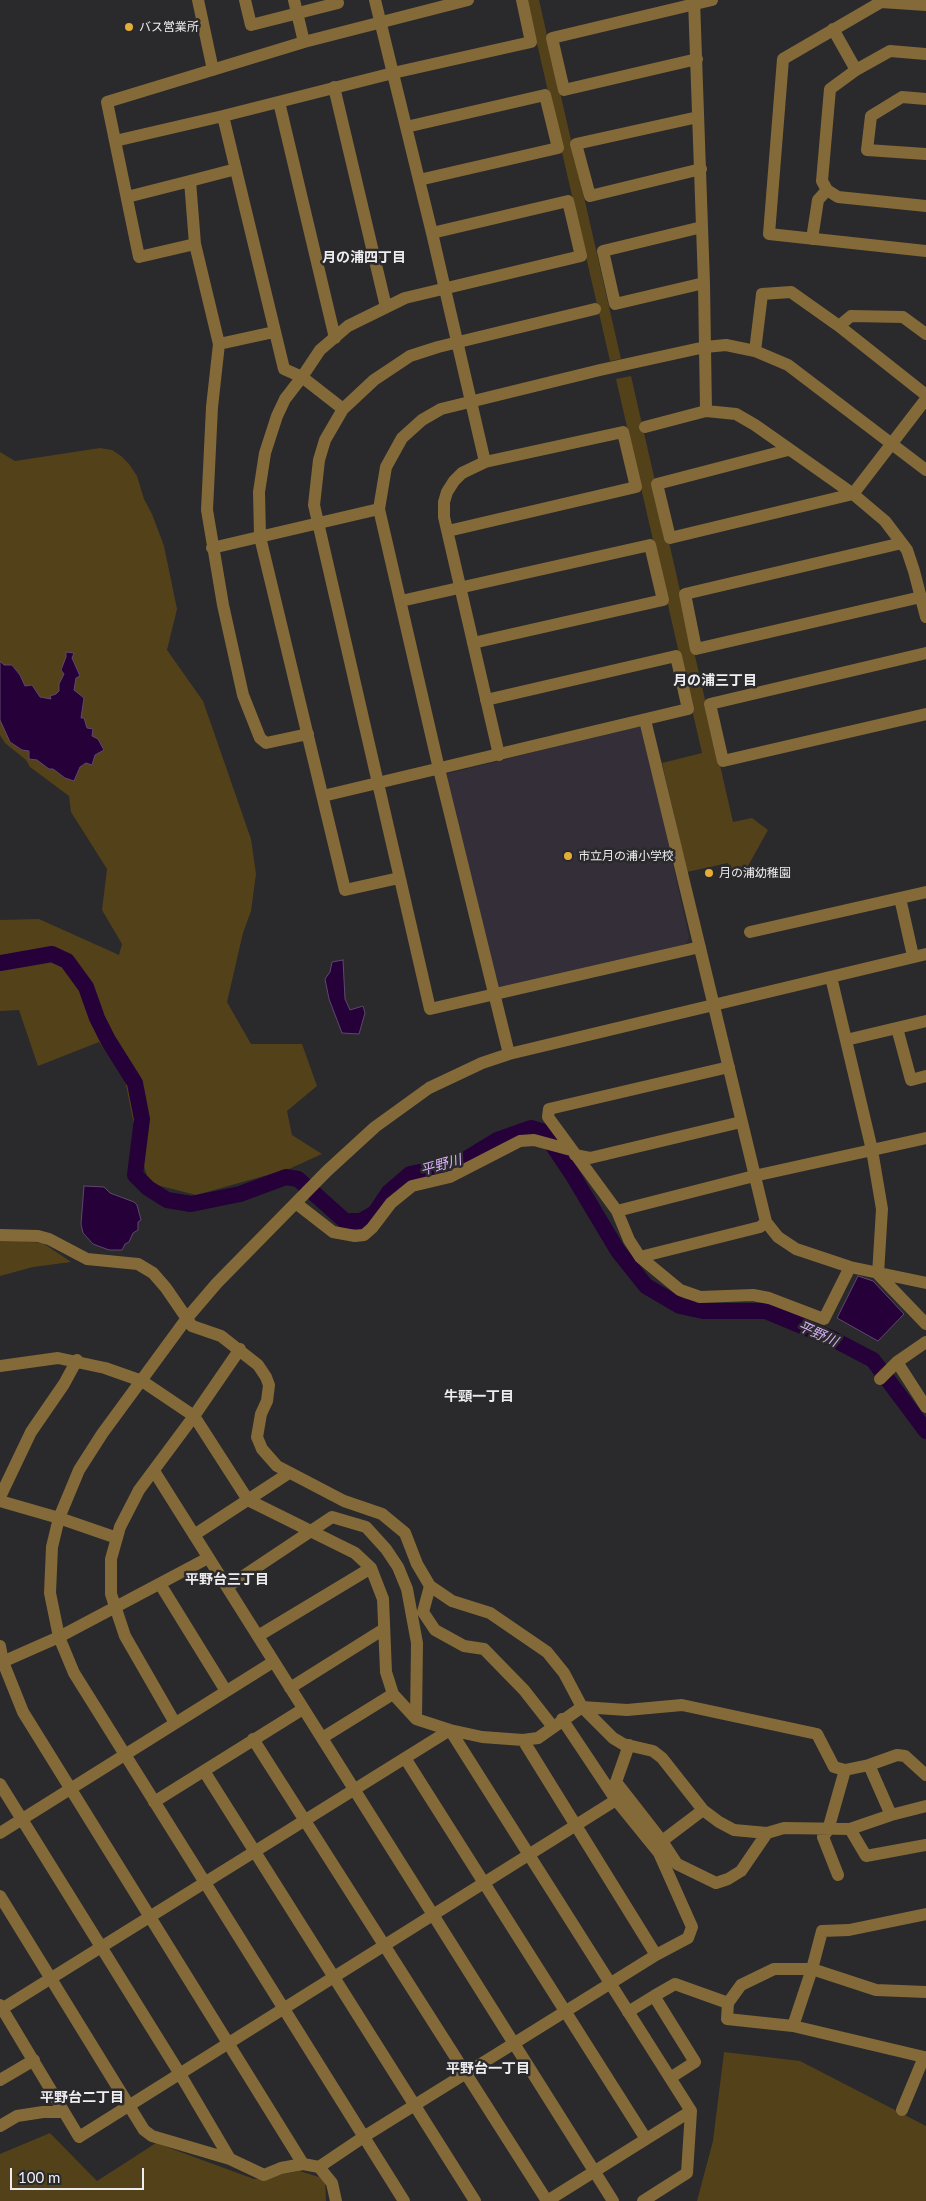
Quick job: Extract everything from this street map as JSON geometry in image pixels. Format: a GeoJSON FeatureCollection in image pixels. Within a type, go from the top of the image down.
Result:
{"type":"FeatureCollection","features":[{"type":"Feature","properties":{"kind":"street"},"geometry":{"type":"LineString","coordinates":[[198,0],[213,70]]}},
{"type":"Feature","properties":{"kind":"street"},"geometry":{"type":"LineString","coordinates":[[245,0],[251,25],[338,3],[337,0]]}},
{"type":"Feature","properties":{"kind":"street"},"geometry":{"type":"LineString","coordinates":[[294,0],[304,42]]}},
{"type":"Feature","properties":{"kind":"street"},"geometry":{"type":"LineString","coordinates":[[375,0],[486,462]]}},
{"type":"Feature","properties":{"kind":"street"},"geometry":{"type":"LineString","coordinates":[[195,244],[139,257],[107,102],[304,42],[468,0]]}},
{"type":"Feature","properties":{"kind":"street"},"geometry":{"type":"LineString","coordinates":[[115,141],[393,73],[531,42],[522,0]]}},
{"type":"Feature","properties":{"kind":"street"},"geometry":{"type":"LineString","coordinates":[[697,59],[564,90],[552,38],[695,2],[712,0]]}},
{"type":"Feature","properties":{"kind":"street"},"geometry":{"type":"LineString","coordinates":[[695,2],[701,169],[706,411]]}},
{"type":"Feature","properties":{"kind":"street"},"geometry":{"type":"LineString","coordinates":[[926,5],[881,2],[783,59],[769,234],[926,251]]}},
{"type":"Feature","properties":{"kind":"street"},"geometry":{"type":"LineString","coordinates":[[833,29],[856,70]]}},
{"type":"Feature","properties":{"kind":"street"},"geometry":{"type":"LineString","coordinates":[[926,54],[890,51],[856,70],[830,89],[822,181],[827,190],[838,197],[926,206]]}},
{"type":"Feature","properties":{"kind":"street"},"geometry":{"type":"LineString","coordinates":[[334,88],[386,307]]}},
{"type":"Feature","properties":{"kind":"street"},"geometry":{"type":"LineString","coordinates":[[406,127],[545,95],[558,148],[419,180]]}},
{"type":"Feature","properties":{"kind":"street"},"geometry":{"type":"LineString","coordinates":[[926,98],[902,97],[871,116],[867,150],[926,154]]}},
{"type":"Feature","properties":{"kind":"street"},"geometry":{"type":"LineString","coordinates":[[279,102],[335,338]]}},
{"type":"Feature","properties":{"kind":"street"},"geometry":{"type":"LineString","coordinates":[[223,116],[284,369],[302,377],[343,409]]}},
{"type":"Feature","properties":{"kind":"street"},"geometry":{"type":"LineString","coordinates":[[698,117],[576,144],[590,196],[701,169]]}},
{"type":"Feature","properties":{"kind":"street"},"geometry":{"type":"LineString","coordinates":[[127,197],[236,169]]}},
{"type":"Feature","properties":{"kind":"street"},"geometry":{"type":"LineString","coordinates":[[190,182],[195,244],[219,344],[212,407],[207,510],[223,606],[243,695],[260,738],[266,743],[308,734]]}},
{"type":"Feature","properties":{"kind":"street"},"geometry":{"type":"LineString","coordinates":[[812,239],[818,200],[827,190]]}},
{"type":"Feature","properties":{"kind":"street"},"geometry":{"type":"LineString","coordinates":[[399,878],[345,890],[260,537],[259,492],[265,453],[277,416],[285,399],[320,350],[348,326],[405,298],[581,256],[568,201],[432,234]]}},
{"type":"Feature","properties":{"kind":"street"},"geometry":{"type":"LineString","coordinates":[[702,227],[602,251],[615,304],[704,283]]}},
{"type":"Feature","properties":{"kind":"street"},"geometry":{"type":"LineString","coordinates":[[755,351],[762,294],[791,292],[840,326],[926,395]]}},
{"type":"Feature","properties":{"kind":"street"},"geometry":{"type":"LineString","coordinates":[[595,309],[458,342],[410,356],[374,380],[343,409],[324,440],[319,460],[314,505],[317,524],[430,1009],[700,947]]}},
{"type":"Feature","properties":{"kind":"street"},"geometry":{"type":"LineString","coordinates":[[840,326],[851,316],[903,317],[926,334]]}},
{"type":"Feature","properties":{"kind":"street"},"geometry":{"type":"LineString","coordinates":[[219,344],[274,332]]}},
{"type":"Feature","properties":{"kind":"street"},"geometry":{"type":"LineString","coordinates":[[509,1054],[439,769],[379,509],[386,467],[402,438],[422,420],[441,410],[705,347],[726,345],[755,351],[788,365],[926,470]]}},
{"type":"Feature","properties":{"kind":"street"},"geometry":{"type":"LineString","coordinates":[[788,450],[657,484],[670,538],[853,494],[926,398]]}},
{"type":"Feature","properties":{"kind":"street"},"geometry":{"type":"LineString","coordinates":[[645,427],[706,411],[736,414],[853,494],[885,520],[902,543],[914,570],[926,617]]}},
{"type":"Feature","properties":{"kind":"street"},"geometry":{"type":"LineString","coordinates":[[448,531],[636,487],[623,432],[486,462],[462,473],[447,492],[444,502],[444,517],[499,755]]}},
{"type":"Feature","properties":{"kind":"street"},"geometry":{"type":"LineString","coordinates":[[212,548],[379,509]]}},
{"type":"Feature","properties":{"kind":"street"},"geometry":{"type":"LineString","coordinates":[[902,543],[685,594],[696,649],[921,597]]}},
{"type":"Feature","properties":{"kind":"street"},"geometry":{"type":"LineString","coordinates":[[401,601],[650,545],[663,600],[473,643]]}},
{"type":"Feature","properties":{"kind":"street"},"geometry":{"type":"LineString","coordinates":[[926,653],[710,704],[723,761],[926,714]]}},
{"type":"Feature","properties":{"kind":"street"},"geometry":{"type":"LineString","coordinates":[[323,796],[688,709],[676,656],[486,700]]}},
{"type":"Feature","properties":{"kind":"street"},"geometry":{"type":"LineString","coordinates":[[645,720],[766,1222],[778,1237],[796,1248],[850,1267],[926,1283]]}},
{"type":"Feature","properties":{"kind":"street"},"geometry":{"type":"LineString","coordinates":[[750,932],[926,892]]}},
{"type":"Feature","properties":{"kind":"street"},"geometry":{"type":"LineString","coordinates":[[900,898],[913,956]]}},
{"type":"Feature","properties":{"kind":"street"},"geometry":{"type":"LineString","coordinates":[[404,2201],[74,1673],[59,1636],[50,1593],[52,1547],[59,1518],[78,1470],[187,1318],[217,1283],[297,1204],[327,1171],[375,1127],[429,1088],[482,1063],[509,1054],[926,954]]}},
{"type":"Feature","properties":{"kind":"street"},"geometry":{"type":"LineString","coordinates":[[831,977],[872,1150],[882,1209],[878,1274],[926,1324]]}},
{"type":"Feature","properties":{"kind":"street"},"geometry":{"type":"LineString","coordinates":[[846,1040],[926,1021]]}},
{"type":"Feature","properties":{"kind":"street"},"geometry":{"type":"LineString","coordinates":[[897,1028],[911,1080],[926,1076]]}},
{"type":"Feature","properties":{"kind":"street"},"geometry":{"type":"LineString","coordinates":[[728,1067],[549,1108],[548,1117],[617,1211],[629,1240],[640,1258],[680,1290],[700,1297],[753,1295],[769,1298],[824,1319],[850,1267]]}},
{"type":"Feature","properties":{"kind":"street"},"geometry":{"type":"LineString","coordinates":[[297,1204],[333,1232],[354,1236],[364,1235],[372,1228],[391,1203],[412,1186],[450,1177],[520,1141],[534,1140],[590,1158],[741,1122]]}},
{"type":"Feature","properties":{"kind":"street"},"geometry":{"type":"LineString","coordinates":[[617,1211],[754,1176],[926,1138]]}},
{"type":"Feature","properties":{"kind":"street"},"geometry":{"type":"LineString","coordinates":[[640,1258],[760,1227],[766,1222]]}},
{"type":"Feature","properties":{"kind":"street"},"geometry":{"type":"LineString","coordinates":[[0,1234],[38,1236],[49,1239],[80,1257],[94,1262],[127,1263],[145,1268],[159,1279],[192,1326],[221,1336],[240,1349],[258,1365],[266,1377],[269,1385],[267,1401],[257,1428],[257,1437],[262,1449],[277,1466],[344,1501],[382,1514],[405,1533],[417,1564],[430,1586],[452,1601],[490,1613],[547,1652],[564,1673],[582,1707],[613,1738],[654,1752],[662,1758],[703,1810],[719,1822],[734,1830],[767,1833],[784,1828],[850,1829],[926,1806]]}},
{"type":"Feature","properties":{"kind":"street"},"geometry":{"type":"LineString","coordinates":[[880,1379],[897,1362],[926,1342]]}},
{"type":"Feature","properties":{"kind":"street"},"geometry":{"type":"LineString","coordinates":[[175,1723],[125,1636],[114,1608],[110,1575],[111,1559],[117,1538],[135,1497],[240,1349]]}},
{"type":"Feature","properties":{"kind":"street"},"geometry":{"type":"LineString","coordinates":[[2,1369],[49,1358],[77,1360],[142,1381],[194,1416],[248,1500],[355,1553],[371,1568],[383,1599],[386,1672],[393,1694],[416,1719],[450,1730],[482,1737],[523,1740],[538,1738],[582,1707],[627,1710],[682,1705],[817,1734],[834,1767],[845,1770],[869,1765],[897,1755],[905,1756],[926,1775]]}},
{"type":"Feature","properties":{"kind":"street"},"geometry":{"type":"LineString","coordinates":[[77,1360],[64,1384],[31,1432],[0,1499],[117,1538]]}},
{"type":"Feature","properties":{"kind":"street"},"geometry":{"type":"LineString","coordinates":[[897,1362],[926,1407]]}},
{"type":"Feature","properties":{"kind":"street"},"geometry":{"type":"LineString","coordinates":[[154,1471],[613,2201]]}},
{"type":"Feature","properties":{"kind":"street"},"geometry":{"type":"LineString","coordinates":[[194,1535],[289,1473]]}},
{"type":"Feature","properties":{"kind":"street"},"geometry":{"type":"LineString","coordinates":[[226,1587],[311,1532],[332,1516],[366,1526],[386,1549],[398,1567],[407,1589],[417,1643],[416,1719]]}},
{"type":"Feature","properties":{"kind":"street"},"geometry":{"type":"LineString","coordinates":[[2,1662],[59,1636],[208,1558]]}},
{"type":"Feature","properties":{"kind":"street"},"geometry":{"type":"LineString","coordinates":[[258,1636],[371,1568]]}},
{"type":"Feature","properties":{"kind":"street"},"geometry":{"type":"LineString","coordinates":[[160,1584],[226,1692]]}},
{"type":"Feature","properties":{"kind":"street"},"geometry":{"type":"LineString","coordinates":[[319,2167],[364,2136],[656,1955],[688,1938],[692,1927],[659,1853],[557,1723],[484,1650],[464,1646],[434,1630],[423,1612],[430,1586]]}},
{"type":"Feature","properties":{"kind":"street"},"geometry":{"type":"LineString","coordinates":[[290,1688],[384,1629]]}},
{"type":"Feature","properties":{"kind":"street"},"geometry":{"type":"LineString","coordinates":[[0,1646],[2,1662],[23,1712],[303,2164]]}},
{"type":"Feature","properties":{"kind":"street"},"geometry":{"type":"LineString","coordinates":[[0,1833],[274,1662]]}},
{"type":"Feature","properties":{"kind":"street"},"geometry":{"type":"LineString","coordinates":[[322,1738],[393,1694]]}},
{"type":"Feature","properties":{"kind":"street"},"geometry":{"type":"LineString","coordinates":[[154,1802],[303,1709]]}},
{"type":"Feature","properties":{"kind":"street"},"geometry":{"type":"LineString","coordinates":[[450,1730],[1,2008],[34,2060],[79,2138],[616,1800]]}},
{"type":"Feature","properties":{"kind":"street"},"geometry":{"type":"LineString","coordinates":[[450,1730],[690,2112],[687,2173],[643,2201]]}},
{"type":"Feature","properties":{"kind":"street"},"geometry":{"type":"LineString","coordinates":[[254,1740],[547,2201],[690,2112]]}},
{"type":"Feature","properties":{"kind":"street"},"geometry":{"type":"LineString","coordinates":[[523,1740],[656,1955]]}},
{"type":"Feature","properties":{"kind":"street"},"geometry":{"type":"LineString","coordinates":[[629,1745],[616,1782],[662,1841],[676,1864],[716,1882],[728,1879],[741,1871],[767,1833]]}},
{"type":"Feature","properties":{"kind":"street"},"geometry":{"type":"LineString","coordinates":[[404,1758],[646,2140]]}},
{"type":"Feature","properties":{"kind":"street"},"geometry":{"type":"LineString","coordinates":[[869,1765],[892,1815]]}},
{"type":"Feature","properties":{"kind":"street"},"geometry":{"type":"LineString","coordinates":[[838,1874],[823,1837],[828,1830],[845,1770]]}},
{"type":"Feature","properties":{"kind":"street"},"geometry":{"type":"LineString","coordinates":[[204,1771],[475,2201]]}},
{"type":"Feature","properties":{"kind":"street"},"geometry":{"type":"LineString","coordinates":[[0,1784],[180,2074],[230,2159]]}},
{"type":"Feature","properties":{"kind":"street"},"geometry":{"type":"LineString","coordinates":[[662,1841],[703,1810]]}},
{"type":"Feature","properties":{"kind":"street"},"geometry":{"type":"LineString","coordinates":[[850,1829],[866,1856],[926,1845]]}},
{"type":"Feature","properties":{"kind":"street"},"geometry":{"type":"LineString","coordinates":[[0,1896],[52,1977],[144,2130],[152,2136],[230,2159],[264,2175],[281,2168],[303,2164],[319,2167],[332,2183],[336,2201]]}},
{"type":"Feature","properties":{"kind":"street"},"geometry":{"type":"LineString","coordinates":[[793,2026],[812,1969],[822,1931],[849,1930],[926,1914]]}},
{"type":"Feature","properties":{"kind":"street"},"geometry":{"type":"LineString","coordinates":[[902,2110],[925,2056],[793,2026],[727,2019],[728,2003],[741,1985],[774,1969],[812,1969],[876,1990],[926,1992]]}},
{"type":"Feature","properties":{"kind":"street"},"geometry":{"type":"LineString","coordinates":[[628,2012],[675,1984],[728,2003]]}},
{"type":"Feature","properties":{"kind":"street"},"geometry":{"type":"LineString","coordinates":[[654,1996],[695,2062],[670,2078]]}},
{"type":"Feature","properties":{"kind":"street"},"geometry":{"type":"LineString","coordinates":[[0,2080],[34,2060]]}},
{"type":"Feature","properties":{"kind":"street"},"geometry":{"type":"LineString","coordinates":[[0,2126],[17,2116],[43,2112],[63,2112]]}},
{"type":"Feature","properties":{"kind":"shaded area"},"geometry":{"type":"Polygon","coordinates":[[[527,0],[539,0],[621,359],[610,361],[527,0]]]}},
{"type":"Feature","properties":{"kind":"shaded area"},"geometry":{"type":"Polygon","coordinates":[[[631,376],[733,822],[752,818],[768,830],[743,875],[731,878],[728,863],[687,872],[662,763],[702,753],[616,379],[631,376]]]}},
{"type":"Feature","properties":{"kind":"shaded area"},"geometry":{"type":"Polygon","coordinates":[[[100,448],[112,450],[129,464],[137,476],[144,499],[152,514],[164,546],[177,609],[167,650],[203,701],[251,839],[256,874],[251,911],[243,933],[227,1002],[251,1044],[302,1044],[317,1086],[287,1111],[292,1135],[322,1154],[289,1169],[196,1195],[149,1183],[138,1145],[124,1075],[99,1042],[38,1066],[19,1010],[0,1011],[0,920],[39,919],[119,955],[122,944],[102,910],[107,869],[71,812],[69,796],[30,767],[26,760],[5,743],[0,735],[0,716],[35,754],[63,685],[55,702],[39,701],[0,668],[0,452],[15,461],[100,448]]]}},
{"type":"Feature","properties":{"kind":"shaded area"},"geometry":{"type":"Polygon","coordinates":[[[66,652],[74,653],[72,658],[80,676],[76,678],[74,690],[84,698],[81,718],[84,718],[87,728],[93,729],[92,736],[98,739],[104,750],[95,755],[92,765],[86,763],[80,767],[74,781],[65,778],[53,769],[49,769],[37,760],[29,759],[29,751],[22,750],[10,742],[0,720],[0,661],[4,665],[12,665],[20,675],[25,686],[32,685],[40,697],[51,699],[50,696],[59,691],[59,684],[64,674],[61,670],[66,652]]]}},
{"type":"Feature","properties":{"kind":"shaded area","name":"市立月の浦小学校"},"geometry":{"type":"Polygon","coordinates":[[[639,726],[643,728],[689,937],[686,944],[500,990],[494,987],[446,774],[639,726]]]}},
{"type":"Feature","properties":{"kind":"shaded area"},"geometry":{"type":"Polygon","coordinates":[[[343,960],[345,999],[350,1010],[363,1006],[365,1013],[359,1034],[342,1033],[329,999],[325,979],[330,972],[332,962],[343,960]]]}},
{"type":"Feature","properties":{"kind":"shaded area"},"geometry":{"type":"Polygon","coordinates":[[[84,1186],[104,1187],[110,1193],[134,1202],[137,1205],[141,1220],[138,1222],[138,1230],[133,1233],[129,1242],[125,1244],[122,1250],[109,1250],[93,1244],[83,1233],[81,1224],[84,1186]]]}},
{"type":"Feature","properties":{"kind":"shaded area"},"geometry":{"type":"Polygon","coordinates":[[[0,1239],[43,1243],[71,1262],[33,1267],[0,1276],[0,1239]]]}},
{"type":"Feature","properties":{"kind":"shaded area"},"geometry":{"type":"Polygon","coordinates":[[[858,1276],[873,1281],[904,1314],[878,1341],[837,1318],[858,1276]]]}},
{"type":"Feature","properties":{"kind":"shaded area"},"geometry":{"type":"Polygon","coordinates":[[[724,2052],[800,2061],[926,2126],[926,2201],[697,2201],[713,2141],[724,2052]]]}},
{"type":"Feature","properties":{"kind":"shaded area"},"geometry":{"type":"Polygon","coordinates":[[[50,2133],[97,2181],[156,2143],[254,2179],[300,2171],[325,2179],[326,2201],[0,2201],[0,2154],[50,2133]]]}},
{"type":"Feature","properties":{"kind":"waterway","name":"平野川"},"geometry":{"type":"LineString","coordinates":[[0,963],[52,954],[67,961],[86,987],[97,1018],[108,1040],[135,1083],[142,1119],[135,1175],[148,1188],[167,1200],[191,1204],[240,1194],[286,1177],[298,1179],[345,1221],[361,1221],[375,1213],[389,1192],[410,1174],[458,1164],[497,1140],[531,1128],[544,1132],[572,1174],[618,1251],[646,1286],[680,1306],[703,1311],[766,1311],[833,1339],[873,1360],[926,1431]]}},
{"type":"Feature","properties":{"kind":"place","name":"バス営業所"},"geometry":{"type":"Point","coordinates":[129,27]}},
{"type":"Feature","properties":{"kind":"place","name":"市立月の浦小学校"},"geometry":{"type":"Point","coordinates":[568,856]}},
{"type":"Feature","properties":{"kind":"place","name":"月の浦幼稚園"},"geometry":{"type":"Point","coordinates":[709,873]}},
{"type":"Feature","properties":{"kind":"district","name":"月の浦四丁目"},"geometry":{"type":"Point","coordinates":[364,257]}},
{"type":"Feature","properties":{"kind":"district","name":"月の浦三丁目"},"geometry":{"type":"Point","coordinates":[715,680]}},
{"type":"Feature","properties":{"kind":"district","name":"牛頸一丁目"},"geometry":{"type":"Point","coordinates":[479,1396]}},
{"type":"Feature","properties":{"kind":"district","name":"平野台三丁目"},"geometry":{"type":"Point","coordinates":[227,1579]}},
{"type":"Feature","properties":{"kind":"district","name":"平野台一丁目"},"geometry":{"type":"Point","coordinates":[488,2068]}},
{"type":"Feature","properties":{"kind":"district","name":"平野台二丁目"},"geometry":{"type":"Point","coordinates":[82,2097]}}]}
